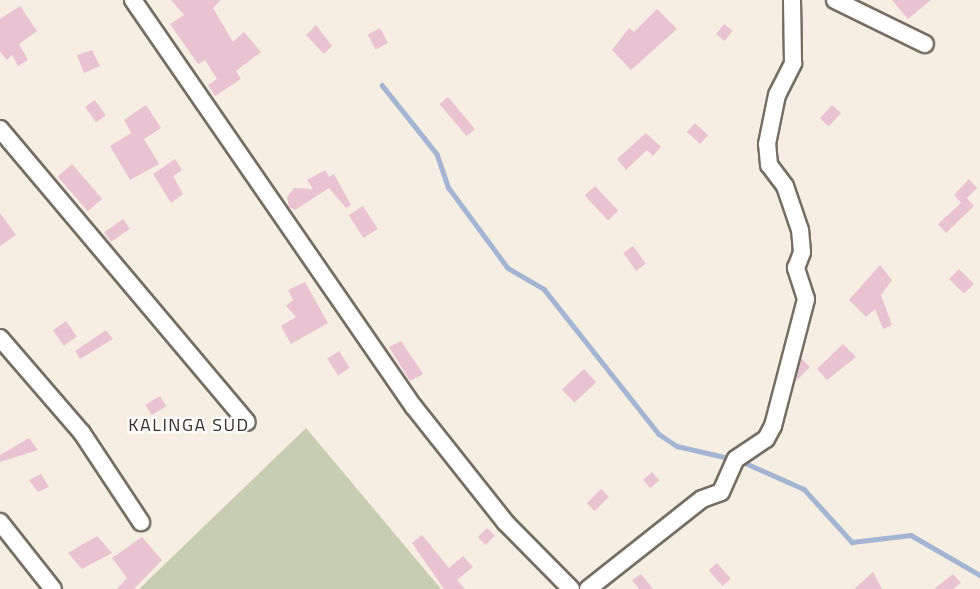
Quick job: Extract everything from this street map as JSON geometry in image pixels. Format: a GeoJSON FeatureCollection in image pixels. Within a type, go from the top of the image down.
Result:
{"type":"FeatureCollection","features":[{"type":"Feature","properties":{"kind":"street"},"geometry":{"type":"LineString","coordinates":[[133,0],[414,407],[512,530],[571,589]]}},
{"type":"Feature","properties":{"kind":"street"},"geometry":{"type":"LineString","coordinates":[[588,589],[702,499],[721,492],[736,459],[766,439],[773,426],[806,298],[796,268],[802,252],[800,230],[785,186],[769,165],[766,144],[777,95],[793,63],[792,0]]}},
{"type":"Feature","properties":{"kind":"street"},"geometry":{"type":"LineString","coordinates":[[835,0],[925,44]]}},
{"type":"Feature","properties":{"kind":"street"},"geometry":{"type":"LineString","coordinates":[[0,129],[247,422]]}},
{"type":"Feature","properties":{"kind":"street"},"geometry":{"type":"LineString","coordinates":[[0,338],[82,433],[141,522]]}},
{"type":"Feature","properties":{"kind":"street"},"geometry":{"type":"LineString","coordinates":[[0,522],[52,589]]}},
{"type":"Feature","properties":{"kind":"green space"},"geometry":{"type":"Polygon","coordinates":[[[306,428],[441,589],[139,589],[306,428]]]}},
{"type":"Feature","properties":{"kind":"building"},"geometry":{"type":"Polygon","coordinates":[[[171,0],[221,0],[213,8],[233,42],[244,32],[261,52],[236,71],[241,79],[215,96],[208,85],[217,79],[205,60],[198,64],[170,24],[184,15],[171,0]]]}},
{"type":"Feature","properties":{"kind":"building"},"geometry":{"type":"Polygon","coordinates":[[[892,0],[931,0],[908,19],[892,0]]]}},
{"type":"Feature","properties":{"kind":"building"},"geometry":{"type":"Polygon","coordinates":[[[20,6],[37,31],[19,44],[28,60],[18,66],[12,55],[7,60],[0,52],[0,19],[20,6]]]}},
{"type":"Feature","properties":{"kind":"building"},"geometry":{"type":"Polygon","coordinates":[[[657,9],[677,29],[631,70],[612,50],[629,28],[634,32],[657,9]]]}},
{"type":"Feature","properties":{"kind":"building"},"geometry":{"type":"Polygon","coordinates":[[[724,24],[733,31],[725,41],[716,34],[724,24]]]}},
{"type":"Feature","properties":{"kind":"building"},"geometry":{"type":"Polygon","coordinates":[[[316,25],[332,46],[324,54],[306,35],[316,25]]]}},
{"type":"Feature","properties":{"kind":"building"},"geometry":{"type":"Polygon","coordinates":[[[380,28],[388,43],[376,50],[368,35],[380,28]]]}},
{"type":"Feature","properties":{"kind":"building"},"geometry":{"type":"Polygon","coordinates":[[[92,50],[100,66],[84,73],[77,55],[92,50]]]}},
{"type":"Feature","properties":{"kind":"building"},"geometry":{"type":"Polygon","coordinates":[[[448,97],[475,129],[467,136],[440,104],[448,97]]]}},
{"type":"Feature","properties":{"kind":"building"},"geometry":{"type":"Polygon","coordinates":[[[95,100],[106,116],[96,122],[85,107],[95,100]]]}},
{"type":"Feature","properties":{"kind":"building"},"geometry":{"type":"Polygon","coordinates":[[[146,105],[161,128],[144,139],[159,164],[130,180],[110,146],[131,133],[124,120],[146,105]]]}},
{"type":"Feature","properties":{"kind":"building"},"geometry":{"type":"Polygon","coordinates":[[[832,105],[841,113],[829,126],[820,118],[832,105]]]}},
{"type":"Feature","properties":{"kind":"building"},"geometry":{"type":"Polygon","coordinates":[[[695,123],[708,135],[700,144],[687,132],[695,123]]]}},
{"type":"Feature","properties":{"kind":"building"},"geometry":{"type":"Polygon","coordinates":[[[646,133],[661,147],[653,156],[647,150],[626,170],[617,159],[646,133]]]}},
{"type":"Feature","properties":{"kind":"building"},"geometry":{"type":"Polygon","coordinates":[[[175,159],[182,170],[173,176],[183,194],[171,203],[153,174],[175,159]]]}},
{"type":"Feature","properties":{"kind":"building"},"geometry":{"type":"Polygon","coordinates":[[[72,164],[102,199],[88,211],[58,176],[72,164]]]}},
{"type":"Feature","properties":{"kind":"building"},"geometry":{"type":"Polygon","coordinates":[[[325,170],[329,177],[334,174],[351,205],[346,208],[329,188],[295,210],[289,207],[287,197],[294,188],[313,189],[307,180],[325,170]]]}},
{"type":"Feature","properties":{"kind":"building"},"geometry":{"type":"Polygon","coordinates":[[[969,179],[977,188],[967,198],[974,206],[946,233],[938,224],[961,203],[954,195],[969,179]]]}},
{"type":"Feature","properties":{"kind":"building"},"geometry":{"type":"Polygon","coordinates":[[[595,186],[618,211],[608,220],[585,196],[595,186]]]}},
{"type":"Feature","properties":{"kind":"building"},"geometry":{"type":"Polygon","coordinates":[[[363,206],[378,229],[363,238],[349,215],[363,206]]]}},
{"type":"Feature","properties":{"kind":"building"},"geometry":{"type":"Polygon","coordinates":[[[0,213],[16,235],[0,246],[0,213]]]}},
{"type":"Feature","properties":{"kind":"building"},"geometry":{"type":"Polygon","coordinates":[[[123,219],[130,229],[111,242],[104,232],[123,219]]]}},
{"type":"Feature","properties":{"kind":"building"},"geometry":{"type":"Polygon","coordinates":[[[633,246],[646,264],[636,271],[623,253],[633,246]]]}},
{"type":"Feature","properties":{"kind":"building"},"geometry":{"type":"Polygon","coordinates":[[[880,265],[892,280],[881,295],[892,325],[883,329],[875,309],[866,317],[849,300],[880,265]]]}},
{"type":"Feature","properties":{"kind":"building"},"geometry":{"type":"Polygon","coordinates":[[[959,269],[974,284],[964,294],[949,279],[959,269]]]}},
{"type":"Feature","properties":{"kind":"building"},"geometry":{"type":"Polygon","coordinates":[[[305,282],[328,323],[291,344],[281,326],[296,317],[286,306],[293,300],[288,290],[305,282]]]}},
{"type":"Feature","properties":{"kind":"building"},"geometry":{"type":"Polygon","coordinates":[[[66,321],[77,337],[64,346],[53,330],[66,321]]]}},
{"type":"Feature","properties":{"kind":"building"},"geometry":{"type":"Polygon","coordinates":[[[106,330],[113,339],[80,359],[75,351],[106,330]]]}},
{"type":"Feature","properties":{"kind":"building"},"geometry":{"type":"Polygon","coordinates":[[[401,341],[423,374],[410,381],[389,347],[401,341]]]}},
{"type":"Feature","properties":{"kind":"building"},"geometry":{"type":"Polygon","coordinates":[[[843,344],[856,357],[827,380],[817,369],[843,344]]]}},
{"type":"Feature","properties":{"kind":"building"},"geometry":{"type":"Polygon","coordinates":[[[339,351],[350,368],[338,375],[327,359],[339,351]]]}},
{"type":"Feature","properties":{"kind":"building"},"geometry":{"type":"Polygon","coordinates":[[[801,358],[810,367],[796,381],[801,358]]]}},
{"type":"Feature","properties":{"kind":"building"},"geometry":{"type":"Polygon","coordinates":[[[584,369],[596,382],[574,403],[562,389],[584,369]]]}},
{"type":"Feature","properties":{"kind":"building"},"geometry":{"type":"Polygon","coordinates":[[[160,396],[166,406],[152,415],[145,405],[160,396]]]}},
{"type":"Feature","properties":{"kind":"building"},"geometry":{"type":"Polygon","coordinates":[[[29,438],[38,450],[0,462],[0,455],[29,438]]]}},
{"type":"Feature","properties":{"kind":"building"},"geometry":{"type":"Polygon","coordinates":[[[652,472],[659,480],[650,488],[643,480],[652,472]]]}},
{"type":"Feature","properties":{"kind":"building"},"geometry":{"type":"Polygon","coordinates":[[[41,474],[49,487],[38,492],[29,480],[41,474]]]}},
{"type":"Feature","properties":{"kind":"building"},"geometry":{"type":"Polygon","coordinates":[[[601,489],[609,497],[595,511],[587,503],[601,489]]]}},
{"type":"Feature","properties":{"kind":"building"},"geometry":{"type":"Polygon","coordinates":[[[487,528],[495,536],[486,545],[478,537],[487,528]]]}},
{"type":"Feature","properties":{"kind":"building"},"geometry":{"type":"Polygon","coordinates":[[[422,535],[449,568],[463,556],[473,567],[457,580],[465,589],[444,589],[412,543],[422,535]]]}},
{"type":"Feature","properties":{"kind":"building"},"geometry":{"type":"Polygon","coordinates":[[[97,536],[112,553],[82,569],[68,553],[97,536]]]}},
{"type":"Feature","properties":{"kind":"building"},"geometry":{"type":"Polygon","coordinates":[[[142,537],[162,560],[134,589],[117,589],[127,578],[112,558],[142,537]]]}},
{"type":"Feature","properties":{"kind":"building"},"geometry":{"type":"Polygon","coordinates":[[[717,563],[731,579],[722,586],[709,570],[717,563]]]}},
{"type":"Feature","properties":{"kind":"building"},"geometry":{"type":"Polygon","coordinates":[[[873,572],[882,589],[854,589],[873,572]]]}},
{"type":"Feature","properties":{"kind":"building"},"geometry":{"type":"Polygon","coordinates":[[[641,574],[653,589],[639,589],[632,580],[641,574]]]}},
{"type":"Feature","properties":{"kind":"building"},"geometry":{"type":"Polygon","coordinates":[[[953,574],[961,583],[953,589],[934,589],[953,574]]]}},
{"type":"Feature","properties":{"kind":"waterway"},"geometry":{"type":"LineString","coordinates":[[382,85],[437,154],[449,188],[508,268],[544,289],[659,434],[677,446],[733,459]]}},
{"type":"Feature","properties":{"kind":"waterway"},"geometry":{"type":"LineString","coordinates":[[741,461],[804,489],[852,542],[911,535],[980,575]]}},
{"type":"Feature","properties":{"kind":"district","name":"KALINGA SUD"},"geometry":{"type":"Point","coordinates":[189,425]}}]}
